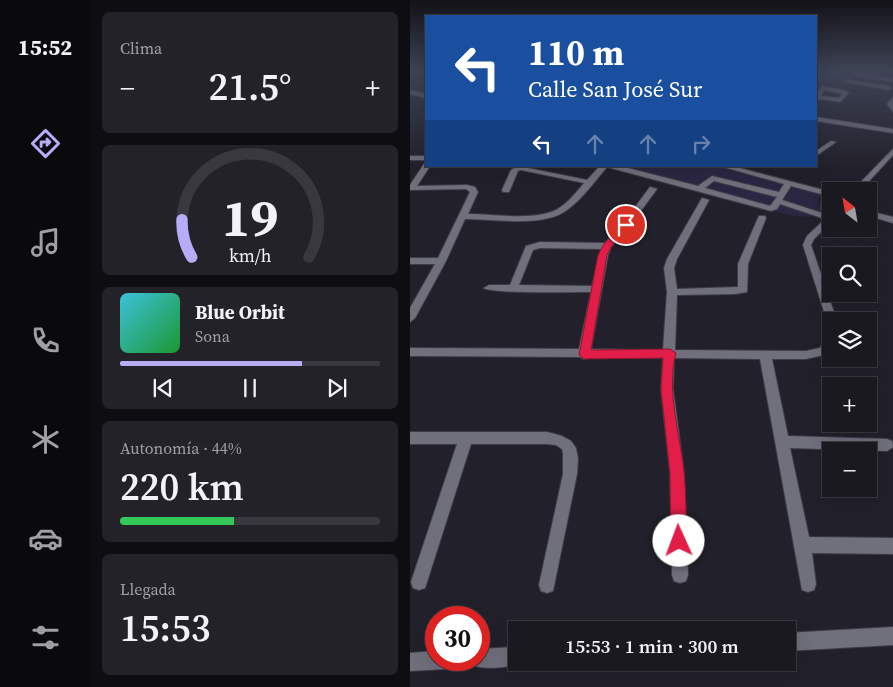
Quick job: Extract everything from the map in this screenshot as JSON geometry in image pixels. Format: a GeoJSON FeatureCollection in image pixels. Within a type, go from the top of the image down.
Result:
{"type":"FeatureCollection","features":[{"type":"Feature","properties":{"kind":"street"},"geometry":{"type":"LineString","coordinates":[[817,117],[893,129]]}},
{"type":"Feature","properties":{"kind":"street"},"geometry":{"type":"LineString","coordinates":[[817,153],[833,142]]}},
{"type":"Feature","properties":{"kind":"street"},"geometry":{"type":"LineString","coordinates":[[864,182],[893,151]]}},
{"type":"Feature","properties":{"kind":"street"},"geometry":{"type":"LineString","coordinates":[[410,158],[425,158]]}},
{"type":"Feature","properties":{"kind":"street"},"geometry":{"type":"LineString","coordinates":[[411,188],[426,167]]}},
{"type":"Feature","properties":{"kind":"street"},"geometry":{"type":"LineString","coordinates":[[463,216],[547,216],[566,206],[603,167]]}},
{"type":"Feature","properties":{"kind":"street"},"geometry":{"type":"LineString","coordinates":[[614,167],[771,209],[789,183]]}},
{"type":"Feature","properties":{"kind":"street"},"geometry":{"type":"LineString","coordinates":[[727,167],[822,192]]}},
{"type":"Feature","properties":{"kind":"street"},"geometry":{"type":"LineString","coordinates":[[506,190],[515,170],[520,168],[588,182]]}},
{"type":"Feature","properties":{"kind":"street"},"geometry":{"type":"LineString","coordinates":[[733,200],[755,175]]}},
{"type":"Feature","properties":{"kind":"street"},"geometry":{"type":"LineString","coordinates":[[700,189],[712,178],[745,186],[822,213]]}},
{"type":"Feature","properties":{"kind":"street"},"geometry":{"type":"LineString","coordinates":[[410,318],[413,307],[441,261],[474,192],[472,189],[464,187],[411,188]]}},
{"type":"Feature","properties":{"kind":"street"},"geometry":{"type":"LineString","coordinates":[[584,355],[602,255],[607,246],[626,225],[653,189]]}},
{"type":"Feature","properties":{"kind":"street"},"geometry":{"type":"LineString","coordinates":[[680,575],[677,473],[667,389],[672,292],[669,268],[672,259],[706,200]]}},
{"type":"Feature","properties":{"kind":"street"},"geometry":{"type":"LineString","coordinates":[[878,216],[893,220]]}},
{"type":"Feature","properties":{"kind":"street"},"geometry":{"type":"LineString","coordinates":[[672,292],[735,292],[743,290],[743,264],[762,218]]}},
{"type":"Feature","properties":{"kind":"street"},"geometry":{"type":"LineString","coordinates":[[822,225],[810,238],[807,245],[829,312]]}},
{"type":"Feature","properties":{"kind":"street"},"geometry":{"type":"LineString","coordinates":[[513,289],[524,256],[529,248],[540,245],[607,246]]}},
{"type":"Feature","properties":{"kind":"street"},"geometry":{"type":"LineString","coordinates":[[410,261],[441,261]]}},
{"type":"Feature","properties":{"kind":"street"},"geometry":{"type":"LineString","coordinates":[[489,288],[595,290]]}},
{"type":"Feature","properties":{"kind":"street"},"geometry":{"type":"LineString","coordinates":[[410,352],[584,355],[670,353],[765,355],[816,354],[822,352]]}},
{"type":"Feature","properties":{"kind":"street"},"geometry":{"type":"LineString","coordinates":[[765,355],[803,545],[808,584]]}},
{"type":"Feature","properties":{"kind":"street"},"geometry":{"type":"LineString","coordinates":[[410,438],[547,438],[561,440],[567,444],[571,456],[570,474],[547,585]]}},
{"type":"Feature","properties":{"kind":"street"},"geometry":{"type":"LineString","coordinates":[[419,582],[466,438]]}},
{"type":"Feature","properties":{"kind":"street"},"geometry":{"type":"LineString","coordinates":[[782,442],[887,446]]}},
{"type":"Feature","properties":{"kind":"street"},"geometry":{"type":"LineString","coordinates":[[803,545],[893,546]]}},
{"type":"Feature","properties":{"kind":"street"},"geometry":{"type":"LineString","coordinates":[[796,641],[893,636]]}},
{"type":"Feature","properties":{"kind":"street"},"geometry":{"type":"LineString","coordinates":[[490,657],[508,656]]}},
{"type":"Feature","properties":{"kind":"street"},"geometry":{"type":"LineString","coordinates":[[410,662],[425,661]]}},
{"type":"Feature","properties":{"kind":"shaded area"},"geometry":{"type":"Polygon","coordinates":[[[613,167],[729,167],[822,190],[822,196],[817,200],[821,212],[810,217],[793,216],[613,167]]]}},
{"type":"Feature","properties":{"kind":"route"},"geometry":{"type":"LineString","coordinates":[[626,225],[607,246],[602,255],[584,355],[670,353],[667,364],[667,389],[677,473],[679,541]]}}]}
